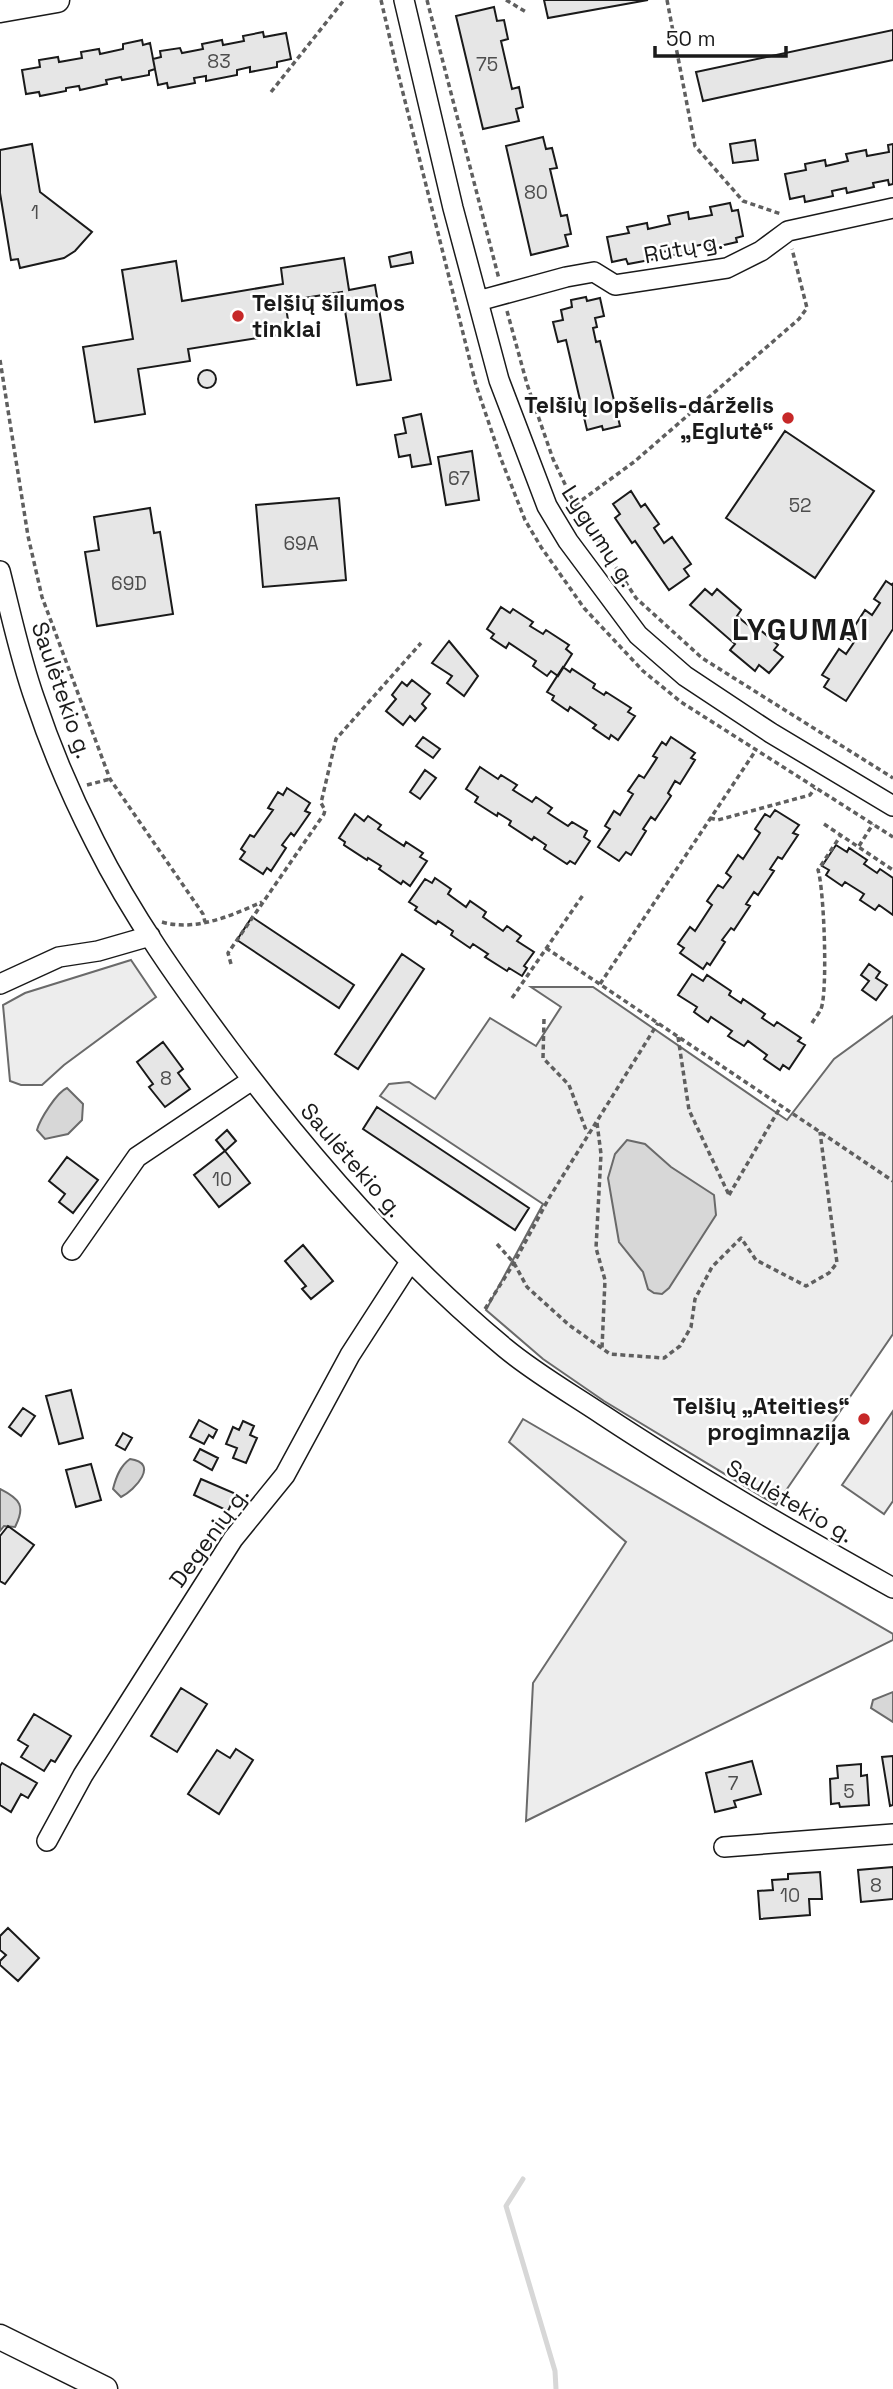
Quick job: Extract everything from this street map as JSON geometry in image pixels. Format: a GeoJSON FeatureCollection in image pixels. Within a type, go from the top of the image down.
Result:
{"type":"FeatureCollection","features":[{"type":"Feature","properties":{"kind":"main road"},"geometry":{"type":"LineString","coordinates":[[0,10],[57,0]]}},
{"type":"Feature","properties":{"kind":"main road"},"geometry":{"type":"LineString","coordinates":[[0,2337],[105,2389]]}},
{"type":"Feature","properties":{"kind":"street","name":"Lygumų g."},"geometry":{"type":"LineString","coordinates":[[404,0],[453,208],[499,380],[547,506],[568,541],[638,635],[685,676],[771,733],[893,806]]}},
{"type":"Feature","properties":{"kind":"street","name":"Rūtų g."},"geometry":{"type":"LineString","coordinates":[[478,301],[594,272],[615,285],[727,268],[761,251],[788,232],[893,208]]}},
{"type":"Feature","properties":{"kind":"street","name":"Saulėtekio g."},"geometry":{"type":"LineString","coordinates":[[0,571],[18,646],[35,701],[94,841],[181,986],[325,1170],[410,1262],[506,1349],[649,1445],[775,1522],[893,1588]]}},
{"type":"Feature","properties":{"kind":"street"},"geometry":{"type":"LineString","coordinates":[[0,984],[60,957],[120,946],[150,936]]}},
{"type":"Feature","properties":{"kind":"street"},"geometry":{"type":"LineString","coordinates":[[72,1250],[137,1157],[252,1080]]}},
{"type":"Feature","properties":{"kind":"street","name":"Degenių g."},"geometry":{"type":"LineString","coordinates":[[47,1841],[83,1775],[233,1539],[285,1475],[350,1355],[410,1262]]}},
{"type":"Feature","properties":{"kind":"street"},"geometry":{"type":"LineString","coordinates":[[724,1847],[893,1834]]}},
{"type":"Feature","properties":{"kind":"path"},"geometry":{"type":"LineString","coordinates":[[271,92],[344,0]]}},
{"type":"Feature","properties":{"kind":"path"},"geometry":{"type":"LineString","coordinates":[[381,0],[476,384],[525,520],[541,547],[584,608],[643,671],[681,702],[893,837]]}},
{"type":"Feature","properties":{"kind":"path"},"geometry":{"type":"LineString","coordinates":[[427,0],[527,384],[553,459],[575,505],[636,598],[702,658],[893,778]]}},
{"type":"Feature","properties":{"kind":"path"},"geometry":{"type":"LineString","coordinates":[[506,0],[526,12]]}},
{"type":"Feature","properties":{"kind":"path"},"geometry":{"type":"LineString","coordinates":[[0,360],[28,536],[42,597],[110,779],[203,914],[205,922]]}},
{"type":"Feature","properties":{"kind":"path"},"geometry":{"type":"LineString","coordinates":[[231,964],[228,953],[324,814],[321,803],[336,739],[421,643]]}},
{"type":"Feature","properties":{"kind":"path"},"geometry":{"type":"LineString","coordinates":[[599,984],[756,750]]}},
{"type":"Feature","properties":{"kind":"path"},"geometry":{"type":"LineString","coordinates":[[71,789],[110,779]]}},
{"type":"Feature","properties":{"kind":"path"},"geometry":{"type":"LineString","coordinates":[[710,818],[718,820],[810,795],[815,788]]}},
{"type":"Feature","properties":{"kind":"path"},"geometry":{"type":"LineString","coordinates":[[824,824],[893,870]]}},
{"type":"Feature","properties":{"kind":"path"},"geometry":{"type":"LineString","coordinates":[[859,847],[873,824]]}},
{"type":"Feature","properties":{"kind":"path"},"geometry":{"type":"LineString","coordinates":[[812,1023],[822,1008],[824,984],[823,896],[818,870],[841,835]]}},
{"type":"Feature","properties":{"kind":"path"},"geometry":{"type":"LineString","coordinates":[[512,998],[583,895]]}},
{"type":"Feature","properties":{"kind":"path"},"geometry":{"type":"LineString","coordinates":[[134,911],[166,923],[182,925],[227,918],[263,901]]}},
{"type":"Feature","properties":{"kind":"path"},"geometry":{"type":"LineString","coordinates":[[546,948],[893,1181]]}},
{"type":"Feature","properties":{"kind":"path"},"geometry":{"type":"LineString","coordinates":[[544,1019],[543,1058],[569,1085],[589,1133]]}},
{"type":"Feature","properties":{"kind":"path"},"geometry":{"type":"LineString","coordinates":[[476,1322],[514,1263],[549,1198],[658,1023]]}},
{"type":"Feature","properties":{"kind":"path"},"geometry":{"type":"LineString","coordinates":[[678,1037],[688,1110],[729,1195],[781,1106]]}},
{"type":"Feature","properties":{"kind":"path"},"geometry":{"type":"LineString","coordinates":[[597,1121],[601,1154],[596,1248],[606,1280],[602,1349]]}},
{"type":"Feature","properties":{"kind":"path"},"geometry":{"type":"LineString","coordinates":[[497,1244],[514,1263],[527,1287],[569,1325],[602,1349],[610,1354],[664,1358],[680,1346],[691,1327],[695,1299],[712,1267],[741,1238],[755,1260],[806,1286],[829,1273],[837,1263],[820,1132]]}},
{"type":"Feature","properties":{"kind":"shaded area"},"geometry":{"type":"Polygon","coordinates":[[[131,960],[156,997],[64,1065],[42,1085],[21,1085],[10,1081],[3,1005],[25,993],[131,960]]]}},
{"type":"Feature","properties":{"kind":"shaded area"},"geometry":{"type":"Polygon","coordinates":[[[531,987],[593,987],[787,1120],[834,1059],[893,1016],[893,1334],[776,1505],[604,1401],[543,1359],[486,1310],[543,1204],[380,1096],[389,1084],[409,1082],[435,1099],[490,1018],[536,1046],[561,1007],[531,987]]]}},
{"type":"Feature","properties":{"kind":"shaded area"},"geometry":{"type":"Polygon","coordinates":[[[67,1088],[83,1104],[82,1120],[68,1134],[45,1139],[37,1130],[39,1125],[54,1100],[67,1088]]]}},
{"type":"Feature","properties":{"kind":"shaded area"},"geometry":{"type":"Polygon","coordinates":[[[627,1140],[645,1144],[671,1167],[714,1195],[716,1215],[669,1288],[662,1294],[648,1289],[643,1272],[619,1242],[608,1178],[615,1154],[627,1140]]]}},
{"type":"Feature","properties":{"kind":"shaded area"},"geometry":{"type":"Polygon","coordinates":[[[893,1411],[893,1501],[884,1514],[842,1485],[893,1411]]]}},
{"type":"Feature","properties":{"kind":"shaded area"},"geometry":{"type":"Polygon","coordinates":[[[523,1419],[893,1634],[893,1640],[526,1821],[533,1683],[626,1542],[509,1442],[523,1419]]]}},
{"type":"Feature","properties":{"kind":"shaded area"},"geometry":{"type":"Polygon","coordinates":[[[130,1459],[139,1461],[144,1471],[133,1489],[121,1497],[113,1489],[119,1472],[130,1459]]]}},
{"type":"Feature","properties":{"kind":"shaded area"},"geometry":{"type":"Polygon","coordinates":[[[0,1489],[16,1500],[20,1514],[15,1527],[4,1526],[0,1531],[0,1489]]]}},
{"type":"Feature","properties":{"kind":"shaded area"},"geometry":{"type":"Polygon","coordinates":[[[893,1692],[893,1722],[871,1708],[873,1700],[893,1692]]]}},
{"type":"Feature","properties":{"kind":"building"},"geometry":{"type":"Polygon","coordinates":[[[544,0],[648,0],[548,18],[544,0]]]}},
{"type":"Feature","properties":{"kind":"building"},"geometry":{"type":"Polygon","coordinates":[[[494,7],[497,21],[504,20],[508,39],[501,41],[512,89],[519,87],[523,107],[516,109],[519,121],[483,129],[456,16],[494,7]]]}},
{"type":"Feature","properties":{"kind":"building"},"geometry":{"type":"Polygon","coordinates":[[[893,30],[893,60],[703,101],[696,72],[893,30]]]}},
{"type":"Feature","properties":{"kind":"building"},"geometry":{"type":"Polygon","coordinates":[[[263,32],[264,37],[286,33],[291,59],[277,62],[277,67],[250,72],[250,67],[237,70],[237,75],[206,81],[206,76],[194,78],[195,83],[168,88],[167,83],[158,85],[153,59],[161,57],[160,51],[180,48],[182,53],[203,49],[202,44],[222,40],[223,45],[244,41],[243,36],[263,32]]]}},
{"type":"Feature","properties":{"kind":"building"},"geometry":{"type":"Polygon","coordinates":[[[142,40],[143,45],[150,43],[155,69],[149,71],[149,75],[106,80],[107,84],[80,90],[79,86],[40,96],[39,92],[26,94],[22,70],[40,67],[39,60],[58,57],[59,62],[82,58],[81,52],[99,49],[100,54],[123,49],[123,44],[142,40]]]}},
{"type":"Feature","properties":{"kind":"building"},"geometry":{"type":"Polygon","coordinates":[[[543,137],[546,149],[552,148],[557,168],[550,169],[561,216],[567,215],[571,234],[565,235],[568,246],[531,255],[506,146],[543,137]]]}},
{"type":"Feature","properties":{"kind":"building"},"geometry":{"type":"Polygon","coordinates":[[[755,140],[758,160],[733,163],[730,144],[755,140]]]}},
{"type":"Feature","properties":{"kind":"building"},"geometry":{"type":"Polygon","coordinates":[[[32,144],[40,192],[92,232],[75,251],[64,258],[20,268],[18,259],[11,260],[0,193],[0,150],[32,144]]]}},
{"type":"Feature","properties":{"kind":"building"},"geometry":{"type":"Polygon","coordinates":[[[893,144],[893,184],[889,185],[888,180],[873,183],[874,187],[847,193],[846,188],[832,191],[833,196],[805,202],[804,196],[790,199],[785,174],[806,170],[805,164],[825,160],[826,166],[848,161],[846,154],[866,150],[867,156],[889,152],[888,145],[893,144]]]}},
{"type":"Feature","properties":{"kind":"building"},"geometry":{"type":"Polygon","coordinates":[[[730,203],[732,211],[738,210],[743,236],[736,238],[737,242],[711,248],[710,243],[695,246],[696,250],[669,256],[668,251],[654,253],[655,259],[628,264],[626,259],[612,262],[607,237],[629,233],[627,227],[647,223],[648,229],[670,224],[668,216],[688,212],[689,219],[712,215],[710,207],[730,203]]]}},
{"type":"Feature","properties":{"kind":"building"},"geometry":{"type":"Polygon","coordinates":[[[411,252],[413,263],[391,267],[389,257],[411,252]]]}},
{"type":"Feature","properties":{"kind":"building"},"geometry":{"type":"Polygon","coordinates":[[[344,258],[349,290],[375,285],[391,380],[357,385],[342,292],[285,301],[290,333],[188,349],[190,361],[138,369],[145,414],[95,422],[83,347],[133,339],[122,270],[176,261],[182,301],[283,284],[281,268],[344,258]]]}},
{"type":"Feature","properties":{"kind":"building"},"geometry":{"type":"Polygon","coordinates":[[[586,297],[587,301],[600,298],[604,316],[595,318],[597,327],[593,328],[596,342],[600,341],[620,426],[603,430],[602,426],[587,430],[566,340],[558,342],[553,322],[563,320],[561,310],[572,307],[571,300],[586,297]]]}},
{"type":"Feature","properties":{"kind":"building"},"geometry":{"type":"Polygon","coordinates":[[[203,370],[211,370],[216,379],[214,386],[203,388],[198,383],[198,375],[203,370]]]}},
{"type":"Feature","properties":{"kind":"building"},"geometry":{"type":"Polygon","coordinates":[[[421,414],[431,464],[412,467],[410,455],[399,457],[395,435],[406,433],[403,418],[421,414]]]}},
{"type":"Feature","properties":{"kind":"building"},"geometry":{"type":"Polygon","coordinates":[[[785,431],[874,491],[815,578],[726,518],[785,431]]]}},
{"type":"Feature","properties":{"kind":"building"},"geometry":{"type":"Polygon","coordinates":[[[472,451],[479,500],[446,505],[438,457],[472,451]]]}},
{"type":"Feature","properties":{"kind":"building"},"geometry":{"type":"Polygon","coordinates":[[[631,491],[641,507],[645,504],[659,524],[654,528],[664,543],[672,537],[691,564],[684,569],[689,576],[669,590],[635,541],[632,543],[615,518],[620,514],[613,504],[631,491]]]}},
{"type":"Feature","properties":{"kind":"building"},"geometry":{"type":"Polygon","coordinates":[[[339,498],[346,580],[263,587],[256,505],[339,498]]]}},
{"type":"Feature","properties":{"kind":"building"},"geometry":{"type":"Polygon","coordinates":[[[150,508],[154,533],[160,532],[173,614],[97,626],[85,552],[99,550],[94,517],[150,508]]]}},
{"type":"Feature","properties":{"kind":"building"},"geometry":{"type":"Polygon","coordinates":[[[886,581],[892,585],[893,583],[893,629],[846,701],[824,687],[829,679],[822,675],[839,649],[846,654],[854,642],[847,638],[865,610],[872,615],[880,603],[874,599],[886,581]]]}},
{"type":"Feature","properties":{"kind":"building"},"geometry":{"type":"Polygon","coordinates":[[[705,589],[712,595],[717,589],[741,610],[737,616],[755,631],[758,628],[778,645],[774,650],[783,657],[769,673],[759,665],[755,671],[730,650],[735,644],[690,605],[705,589]]]}},
{"type":"Feature","properties":{"kind":"building"},"geometry":{"type":"Polygon","coordinates":[[[501,607],[510,613],[513,609],[533,622],[530,626],[543,634],[546,630],[569,645],[566,649],[572,654],[558,676],[551,671],[547,676],[533,666],[536,661],[509,643],[506,648],[491,638],[494,634],[487,629],[501,607]]]}},
{"type":"Feature","properties":{"kind":"building"},"geometry":{"type":"Polygon","coordinates":[[[449,641],[478,676],[464,696],[447,683],[452,676],[432,663],[449,641]]]}},
{"type":"Feature","properties":{"kind":"building"},"geometry":{"type":"Polygon","coordinates":[[[563,667],[570,672],[572,669],[595,684],[593,688],[604,695],[606,692],[631,708],[628,712],[635,716],[618,740],[611,735],[609,739],[593,728],[596,725],[570,707],[568,711],[552,700],[554,696],[547,692],[563,667]]]}},
{"type":"Feature","properties":{"kind":"building"},"geometry":{"type":"Polygon","coordinates":[[[412,680],[430,694],[422,704],[426,708],[415,721],[410,716],[403,725],[386,711],[396,699],[392,695],[402,682],[407,686],[412,680]]]}},
{"type":"Feature","properties":{"kind":"building"},"geometry":{"type":"Polygon","coordinates":[[[423,737],[440,749],[433,758],[416,746],[423,737]]]}},
{"type":"Feature","properties":{"kind":"building"},"geometry":{"type":"Polygon","coordinates":[[[671,737],[695,753],[691,758],[695,760],[680,784],[675,781],[668,793],[671,796],[655,820],[651,817],[631,855],[626,852],[619,861],[598,847],[610,829],[605,826],[614,811],[620,815],[633,794],[628,791],[639,775],[644,778],[657,758],[653,756],[662,742],[666,745],[671,737]]]}},
{"type":"Feature","properties":{"kind":"building"},"geometry":{"type":"Polygon","coordinates":[[[480,767],[498,779],[501,775],[517,785],[513,790],[532,802],[536,797],[552,808],[548,813],[568,826],[572,822],[587,831],[584,837],[590,841],[575,864],[570,861],[567,864],[544,849],[546,845],[534,837],[532,840],[509,825],[511,821],[498,813],[497,816],[475,802],[478,797],[466,789],[480,767]]]}},
{"type":"Feature","properties":{"kind":"building"},"geometry":{"type":"Polygon","coordinates":[[[425,770],[436,778],[420,799],[410,792],[425,770]]]}},
{"type":"Feature","properties":{"kind":"building"},"geometry":{"type":"Polygon","coordinates":[[[287,788],[310,803],[305,811],[310,813],[294,836],[291,833],[282,845],[286,848],[271,871],[267,868],[263,874],[240,859],[245,852],[241,849],[250,835],[254,837],[273,810],[268,808],[278,792],[283,795],[287,788]]]}},
{"type":"Feature","properties":{"kind":"building"},"geometry":{"type":"Polygon","coordinates":[[[775,810],[799,825],[793,833],[798,835],[782,859],[778,857],[770,869],[774,871],[758,895],[754,892],[746,904],[750,906],[734,930],[731,928],[722,940],[725,942],[710,965],[707,963],[703,969],[680,953],[684,948],[678,944],[690,927],[695,931],[712,905],[707,901],[718,885],[723,888],[731,877],[726,873],[738,855],[743,859],[760,833],[755,829],[765,814],[770,817],[775,810]]]}},
{"type":"Feature","properties":{"kind":"building"},"geometry":{"type":"Polygon","coordinates":[[[355,814],[364,821],[368,816],[381,825],[378,829],[404,846],[406,842],[423,853],[420,857],[427,861],[410,886],[403,881],[401,884],[379,869],[381,866],[344,845],[345,842],[339,838],[355,814]]]}},
{"type":"Feature","properties":{"kind":"building"},"geometry":{"type":"Polygon","coordinates":[[[836,845],[847,852],[849,848],[867,860],[864,864],[877,873],[880,869],[893,878],[893,915],[879,905],[875,910],[860,900],[864,894],[845,882],[842,886],[826,875],[829,870],[822,866],[836,845]]]}},
{"type":"Feature","properties":{"kind":"building"},"geometry":{"type":"Polygon","coordinates":[[[435,878],[451,889],[448,894],[466,907],[470,901],[486,912],[483,917],[503,931],[507,926],[521,936],[517,941],[534,952],[524,966],[527,968],[522,976],[509,968],[507,971],[485,957],[488,954],[473,944],[470,948],[451,935],[453,931],[415,910],[417,907],[409,902],[425,879],[432,883],[435,878]]]}},
{"type":"Feature","properties":{"kind":"building"},"geometry":{"type":"Polygon","coordinates":[[[252,917],[354,985],[339,1008],[237,940],[252,917]]]}},
{"type":"Feature","properties":{"kind":"building"},"geometry":{"type":"Polygon","coordinates":[[[402,954],[424,969],[358,1069],[335,1054],[402,954]]]}},
{"type":"Feature","properties":{"kind":"building"},"geometry":{"type":"Polygon","coordinates":[[[869,964],[880,972],[876,978],[887,985],[876,1000],[862,990],[869,981],[861,975],[869,964]]]}},
{"type":"Feature","properties":{"kind":"building"},"geometry":{"type":"Polygon","coordinates":[[[692,974],[703,981],[707,975],[731,991],[729,995],[741,1003],[743,999],[765,1014],[762,1018],[774,1026],[777,1022],[801,1038],[798,1041],[805,1045],[789,1069],[783,1065],[780,1070],[764,1059],[767,1055],[748,1041],[744,1046],[728,1036],[732,1031],[711,1017],[708,1022],[694,1012],[697,1007],[678,995],[692,974]]]}},
{"type":"Feature","properties":{"kind":"building"},"geometry":{"type":"Polygon","coordinates":[[[163,1042],[183,1069],[178,1073],[190,1089],[165,1107],[149,1087],[153,1084],[137,1062],[163,1042]]]}},
{"type":"Feature","properties":{"kind":"building"},"geometry":{"type":"Polygon","coordinates":[[[377,1107],[529,1208],[515,1230],[363,1129],[377,1107]]]}},
{"type":"Feature","properties":{"kind":"building"},"geometry":{"type":"Polygon","coordinates":[[[227,1130],[236,1141],[225,1151],[216,1140],[227,1130]]]}},
{"type":"Feature","properties":{"kind":"building"},"geometry":{"type":"Polygon","coordinates":[[[225,1151],[250,1183],[219,1207],[194,1175],[225,1151]]]}},
{"type":"Feature","properties":{"kind":"building"},"geometry":{"type":"Polygon","coordinates":[[[67,1157],[98,1180],[73,1213],[59,1202],[65,1194],[49,1181],[67,1157]]]}},
{"type":"Feature","properties":{"kind":"building"},"geometry":{"type":"Polygon","coordinates":[[[303,1245],[333,1281],[311,1299],[302,1289],[306,1286],[285,1261],[303,1245]]]}},
{"type":"Feature","properties":{"kind":"building"},"geometry":{"type":"Polygon","coordinates":[[[71,1390],[83,1438],[59,1444],[46,1396],[71,1390]]]}},
{"type":"Feature","properties":{"kind":"building"},"geometry":{"type":"Polygon","coordinates":[[[23,1408],[35,1416],[21,1436],[9,1427],[23,1408]]]}},
{"type":"Feature","properties":{"kind":"building"},"geometry":{"type":"Polygon","coordinates":[[[199,1420],[217,1430],[213,1438],[209,1435],[204,1444],[190,1437],[199,1420]]]}},
{"type":"Feature","properties":{"kind":"building"},"geometry":{"type":"Polygon","coordinates":[[[243,1421],[254,1426],[250,1435],[257,1438],[246,1463],[233,1458],[237,1448],[226,1444],[233,1427],[239,1430],[243,1421]]]}},
{"type":"Feature","properties":{"kind":"building"},"geometry":{"type":"Polygon","coordinates":[[[123,1433],[132,1438],[125,1450],[116,1445],[123,1433]]]}},
{"type":"Feature","properties":{"kind":"building"},"geometry":{"type":"Polygon","coordinates":[[[200,1449],[218,1458],[212,1470],[194,1460],[200,1449]]]}},
{"type":"Feature","properties":{"kind":"building"},"geometry":{"type":"Polygon","coordinates":[[[91,1464],[101,1500],[76,1507],[66,1470],[91,1464]]]}},
{"type":"Feature","properties":{"kind":"building"},"geometry":{"type":"Polygon","coordinates":[[[201,1479],[236,1494],[228,1511],[194,1495],[201,1479]]]}},
{"type":"Feature","properties":{"kind":"building"},"geometry":{"type":"Polygon","coordinates":[[[8,1526],[34,1545],[5,1584],[0,1581],[0,1536],[8,1526]]]}},
{"type":"Feature","properties":{"kind":"building"},"geometry":{"type":"Polygon","coordinates":[[[181,1688],[207,1704],[177,1752],[151,1736],[181,1688]]]}},
{"type":"Feature","properties":{"kind":"building"},"geometry":{"type":"Polygon","coordinates":[[[34,1714],[71,1736],[55,1762],[51,1760],[44,1771],[21,1757],[28,1746],[18,1740],[34,1714]]]}},
{"type":"Feature","properties":{"kind":"building"},"geometry":{"type":"Polygon","coordinates":[[[236,1749],[253,1760],[219,1814],[188,1794],[217,1750],[230,1758],[236,1749]]]}},
{"type":"Feature","properties":{"kind":"building"},"geometry":{"type":"Polygon","coordinates":[[[893,1756],[893,1805],[890,1806],[882,1757],[893,1756]]]}},
{"type":"Feature","properties":{"kind":"building"},"geometry":{"type":"Polygon","coordinates":[[[752,1761],[761,1794],[734,1801],[736,1807],[715,1812],[706,1773],[752,1761]]]}},
{"type":"Feature","properties":{"kind":"building"},"geometry":{"type":"Polygon","coordinates":[[[2,1763],[37,1783],[28,1798],[21,1794],[11,1812],[0,1805],[2,1763]]]}},
{"type":"Feature","properties":{"kind":"building"},"geometry":{"type":"Polygon","coordinates":[[[861,1764],[861,1776],[867,1775],[869,1805],[840,1807],[839,1803],[831,1804],[830,1779],[838,1778],[837,1766],[861,1764]]]}},
{"type":"Feature","properties":{"kind":"building"},"geometry":{"type":"Polygon","coordinates":[[[893,1867],[893,1899],[861,1902],[858,1870],[893,1867]]]}},
{"type":"Feature","properties":{"kind":"building"},"geometry":{"type":"Polygon","coordinates":[[[820,1872],[822,1899],[809,1899],[810,1915],[760,1919],[758,1891],[773,1890],[772,1880],[788,1879],[788,1874],[820,1872]]]}},
{"type":"Feature","properties":{"kind":"building"},"geometry":{"type":"Polygon","coordinates":[[[8,1928],[39,1958],[18,1981],[0,1965],[6,1955],[0,1950],[0,1936],[8,1928]]]}},
{"type":"Feature","properties":{"kind":"waterway"},"geometry":{"type":"LineString","coordinates":[[523,2179],[506,2206],[555,2371],[556,2389]]}},
{"type":"Feature","properties":{"kind":"place","name":"Telšių šilumos tinklai"},"geometry":{"type":"Point","coordinates":[238,316]}},
{"type":"Feature","properties":{"kind":"place","name":"Telšių lopšelis-darželis „Eglutė“"},"geometry":{"type":"Point","coordinates":[788,418]}},
{"type":"Feature","properties":{"kind":"place","name":"Telšių „Ateities“ progimnazija"},"geometry":{"type":"Point","coordinates":[864,1419]}},
{"type":"Feature","properties":{"kind":"district","name":"LYGUMAI"},"geometry":{"type":"Point","coordinates":[801,630]}}]}
